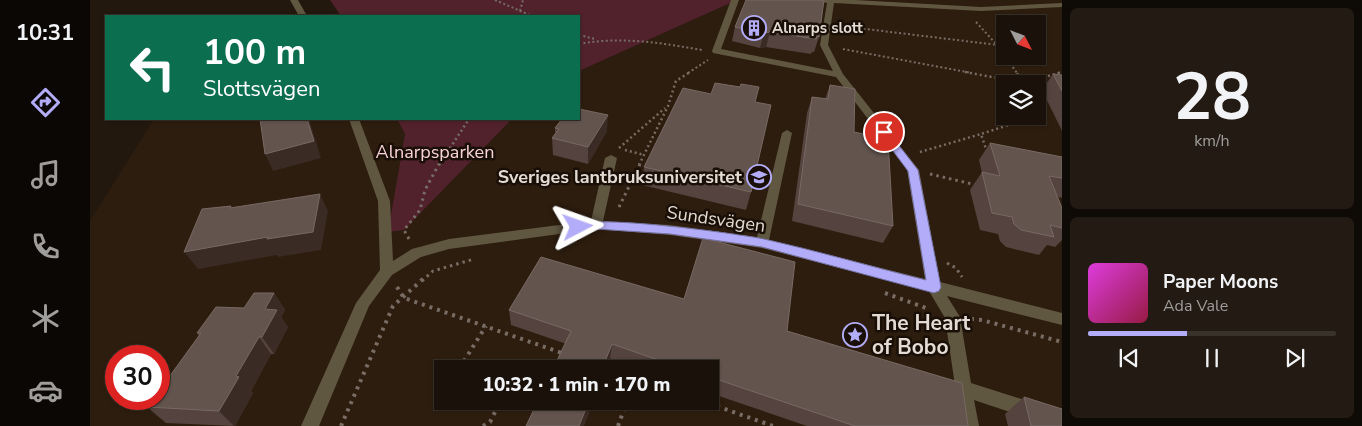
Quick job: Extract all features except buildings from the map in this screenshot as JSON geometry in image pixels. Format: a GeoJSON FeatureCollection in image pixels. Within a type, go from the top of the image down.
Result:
{"type":"FeatureCollection","features":[{"type":"Feature","properties":{"kind":"street"},"geometry":{"type":"LineString","coordinates":[[294,0],[302,15]]}},
{"type":"Feature","properties":{"kind":"street"},"geometry":{"type":"LineString","coordinates":[[735,0],[718,52],[839,75]]}},
{"type":"Feature","properties":{"kind":"street"},"geometry":{"type":"LineString","coordinates":[[816,0],[981,9],[1062,5]]}},
{"type":"Feature","properties":{"kind":"street"},"geometry":{"type":"LineString","coordinates":[[831,2],[824,45],[839,75],[913,170],[934,287],[952,317],[970,426]]}},
{"type":"Feature","properties":{"kind":"street"},"geometry":{"type":"LineString","coordinates":[[354,120],[384,200],[387,271]]}},
{"type":"Feature","properties":{"kind":"street"},"geometry":{"type":"LineString","coordinates":[[762,243],[787,133]]}},
{"type":"Feature","properties":{"kind":"street"},"geometry":{"type":"LineString","coordinates":[[603,225],[615,153]]}},
{"type":"Feature","properties":{"kind":"street","name":"Sundsvägen"},"geometry":{"type":"LineString","coordinates":[[310,426],[364,303],[387,271],[416,253],[449,244],[603,225],[670,230],[762,243],[1062,319]]}},
{"type":"Feature","properties":{"kind":"street"},"geometry":{"type":"LineString","coordinates":[[964,389],[1062,421]]}},
{"type":"Feature","properties":{"kind":"path"},"geometry":{"type":"LineString","coordinates":[[495,0],[530,15]]}},
{"type":"Feature","properties":{"kind":"path"},"geometry":{"type":"LineString","coordinates":[[520,11],[523,0]]}},
{"type":"Feature","properties":{"kind":"path"},"geometry":{"type":"LineString","coordinates":[[828,24],[996,45]]}},
{"type":"Feature","properties":{"kind":"path"},"geometry":{"type":"LineString","coordinates":[[580,35],[598,40],[661,44],[718,52]]}},
{"type":"Feature","properties":{"kind":"path"},"geometry":{"type":"LineString","coordinates":[[580,44],[598,40]]}},
{"type":"Feature","properties":{"kind":"path"},"geometry":{"type":"LineString","coordinates":[[824,45],[996,78]]}},
{"type":"Feature","properties":{"kind":"path"},"geometry":{"type":"LineString","coordinates":[[603,225],[644,155],[668,106],[676,81],[718,52]]}},
{"type":"Feature","properties":{"kind":"path"},"geometry":{"type":"LineString","coordinates":[[1046,77],[1062,72]]}},
{"type":"Feature","properties":{"kind":"path"},"geometry":{"type":"LineString","coordinates":[[1046,87],[1054,88]]}},
{"type":"Feature","properties":{"kind":"path"},"geometry":{"type":"LineString","coordinates":[[615,153],[668,106]]}},
{"type":"Feature","properties":{"kind":"path"},"geometry":{"type":"LineString","coordinates":[[416,253],[404,230],[420,210],[425,190],[445,153],[468,120]]}},
{"type":"Feature","properties":{"kind":"path"},"geometry":{"type":"LineString","coordinates":[[903,157],[1009,125]]}},
{"type":"Feature","properties":{"kind":"path"},"geometry":{"type":"LineString","coordinates":[[982,134],[987,153]]}},
{"type":"Feature","properties":{"kind":"path"},"geometry":{"type":"LineString","coordinates":[[615,153],[644,155]]}},
{"type":"Feature","properties":{"kind":"path"},"geometry":{"type":"LineString","coordinates":[[341,426],[393,306],[433,271],[480,257]]}},
{"type":"Feature","properties":{"kind":"path"},"geometry":{"type":"LineString","coordinates":[[878,291],[952,317],[982,320],[1062,342]]}},
{"type":"Feature","properties":{"kind":"path"},"geometry":{"type":"LineString","coordinates":[[404,298],[570,356]]}},
{"type":"Feature","properties":{"kind":"path"},"geometry":{"type":"LineString","coordinates":[[465,360],[486,326]]}},
{"type":"Feature","properties":{"kind":"path"},"geometry":{"type":"LineString","coordinates":[[719,407],[773,426]]}},
{"type":"Feature","properties":{"kind":"path"},"geometry":{"type":"LineString","coordinates":[[483,426],[490,422],[496,410]]}},
{"type":"Feature","properties":{"kind":"path"},"geometry":{"type":"LineString","coordinates":[[618,426],[624,410]]}},
{"type":"Feature","properties":{"kind":"shaded area","name":"Sveriges lantbruksuniversitet"},"geometry":{"type":"Polygon","coordinates":[[[737,0],[1062,0],[1062,426],[90,426],[90,221],[153,120],[398,120],[405,134],[389,231],[404,230],[511,120],[580,120],[580,71],[737,0]]]}},
{"type":"Feature","properties":{"kind":"green space"},"geometry":{"type":"Polygon","coordinates":[[[330,0],[737,0],[580,71],[580,15],[340,15],[330,0]]]}},
{"type":"Feature","properties":{"kind":"green space","name":"Alnarpsparken"},"geometry":{"type":"Polygon","coordinates":[[[398,120],[511,120],[404,230],[388,232],[405,134],[398,120]]]}},
{"type":"Feature","properties":{"kind":"place","name":"Alnarps slott"},"geometry":{"type":"Point","coordinates":[754,28]}},
{"type":"Feature","properties":{"kind":"place","name":"Sveriges lantbruksuniversitet"},"geometry":{"type":"Point","coordinates":[759,177]}},
{"type":"Feature","properties":{"kind":"place","name":"The Heart of Bobo"},"geometry":{"type":"Point","coordinates":[855,335]}},
{"type":"Feature","properties":{"kind":"route"},"geometry":{"type":"LineString","coordinates":[[578,227],[596,225],[670,230],[762,243],[934,287],[913,170],[884,132]]}}]}
